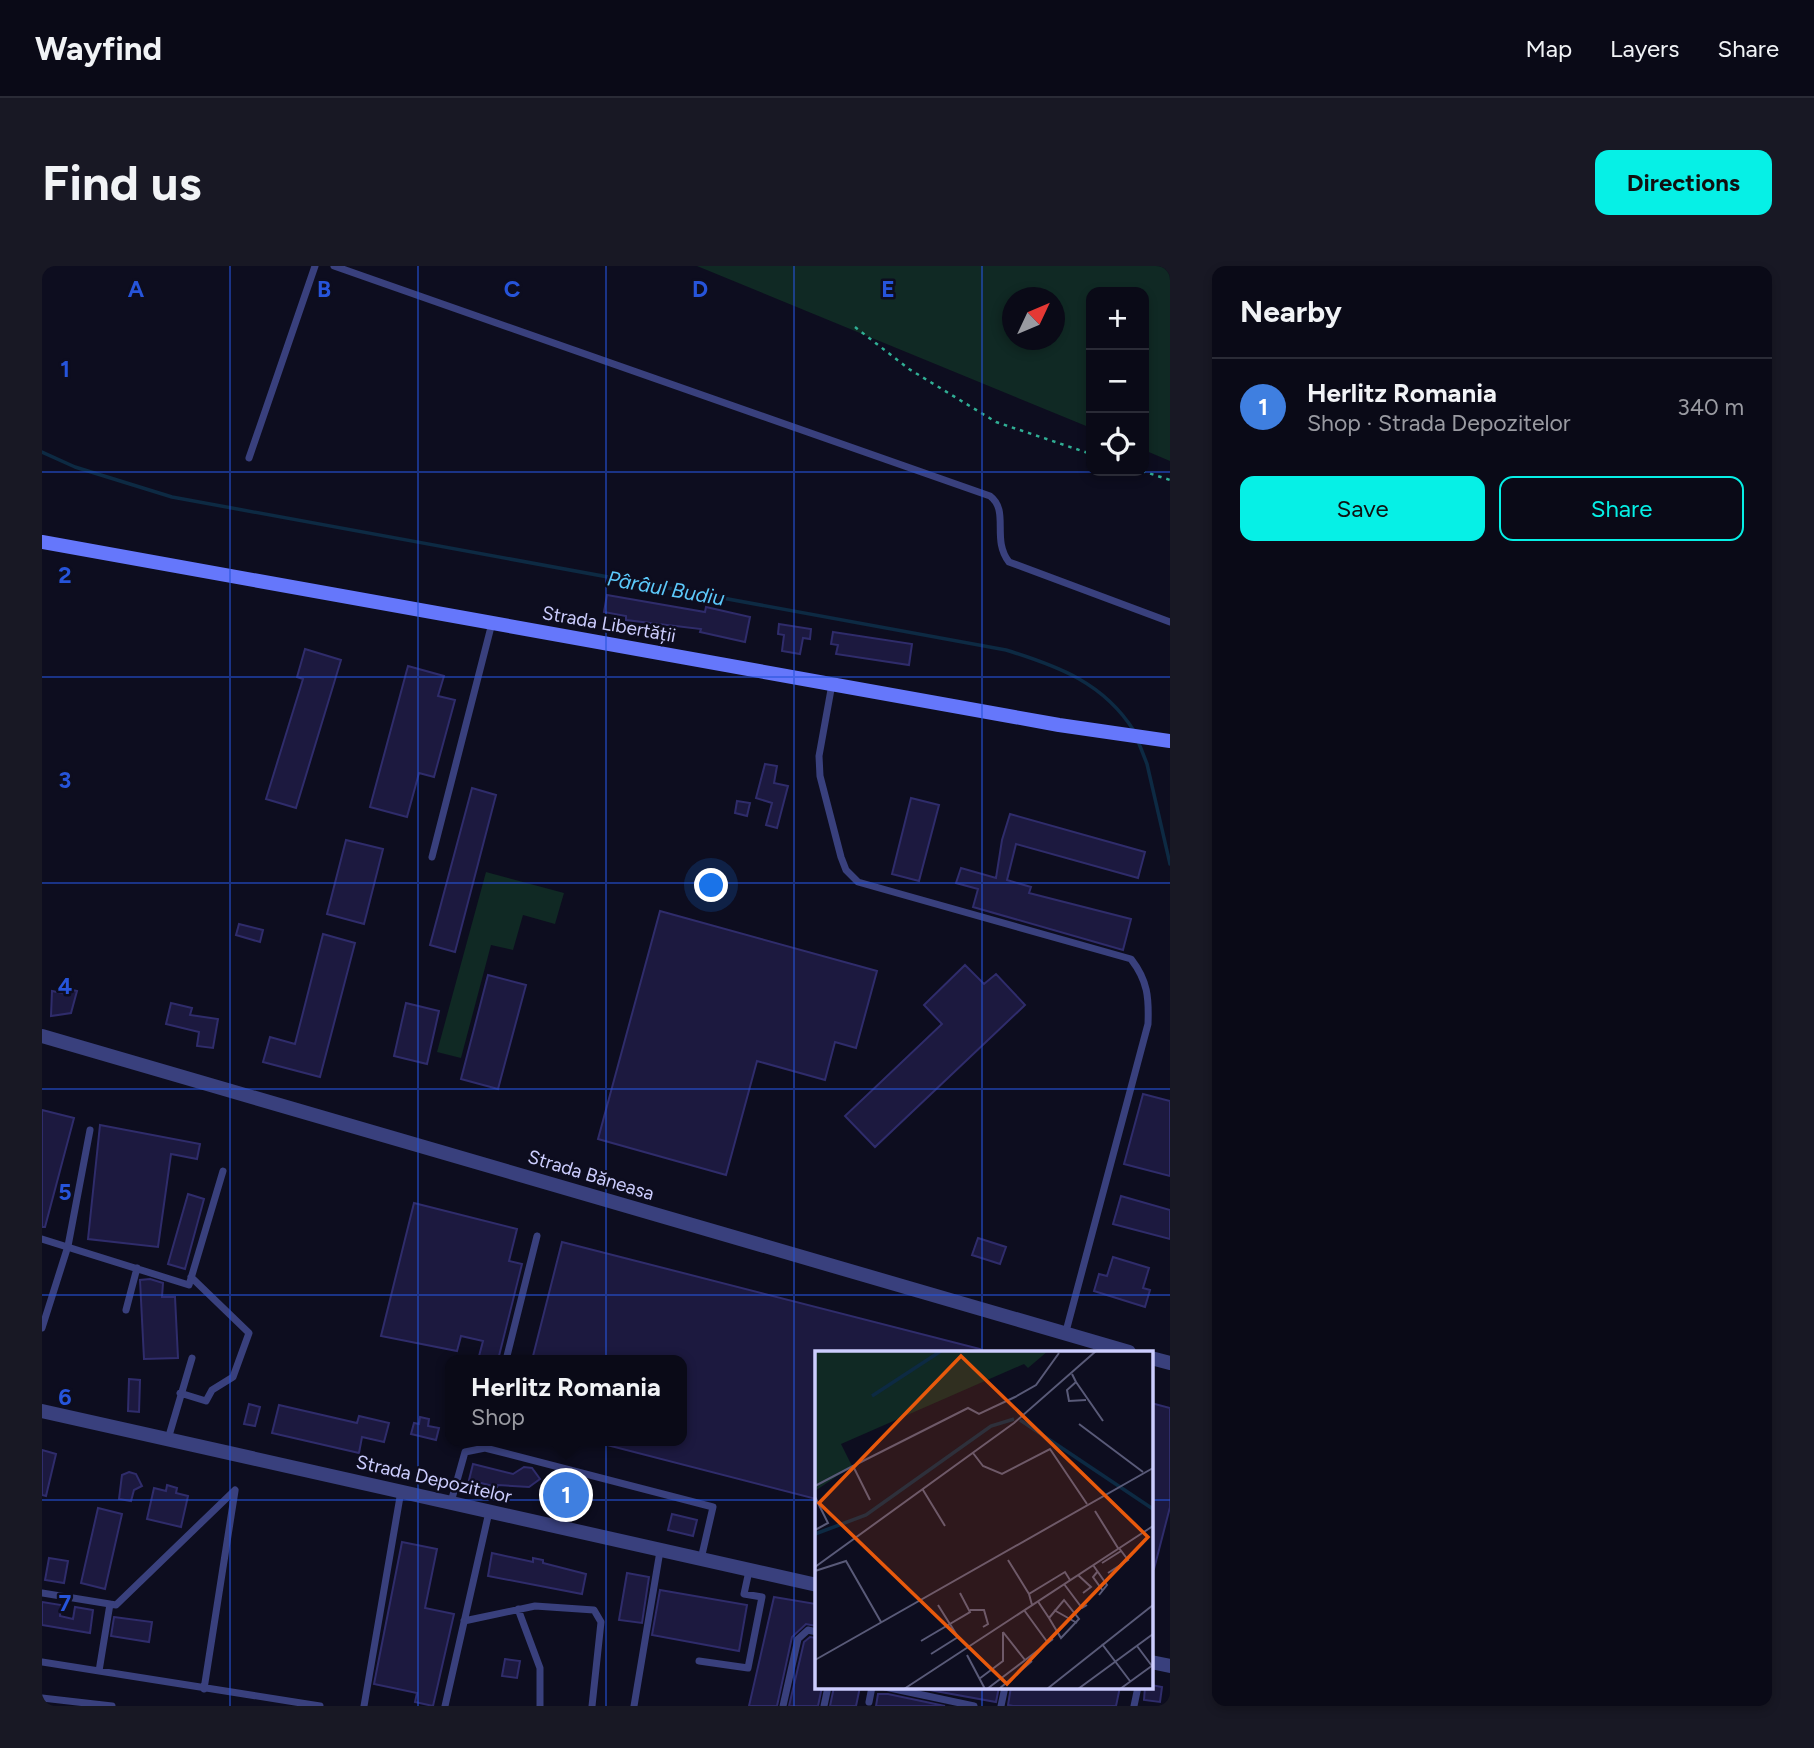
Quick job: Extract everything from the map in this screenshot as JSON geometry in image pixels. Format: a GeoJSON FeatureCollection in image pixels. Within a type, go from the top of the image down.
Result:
{"type":"FeatureCollection","features":[{"type":"Feature","properties":{"kind":"main road","name":"Strada Libertății"},"geometry":{"type":"LineString","coordinates":[[42,542],[1105,732],[1168,741]]}},
{"type":"Feature","properties":{"kind":"street","name":"Strada Băneasa"},"geometry":{"type":"LineString","coordinates":[[42,1036],[1122,1351]]}},
{"type":"Feature","properties":{"kind":"street"},"geometry":{"type":"LineString","coordinates":[[1153,1359],[1170,1363]]}},
{"type":"Feature","properties":{"kind":"street","name":"Strada Depozitelor"},"geometry":{"type":"LineString","coordinates":[[42,1411],[815,1586]]}},
{"type":"Feature","properties":{"kind":"lane"},"geometry":{"type":"LineString","coordinates":[[249,458],[315,266]]}},
{"type":"Feature","properties":{"kind":"lane"},"geometry":{"type":"LineString","coordinates":[[334,266],[990,496],[1000,511],[999,547],[1009,562],[1170,622]]}},
{"type":"Feature","properties":{"kind":"lane"},"geometry":{"type":"LineString","coordinates":[[432,857],[492,623]]}},
{"type":"Feature","properties":{"kind":"lane"},"geometry":{"type":"LineString","coordinates":[[832,683],[819,756],[820,776],[841,857],[846,870],[858,882],[1131,960],[1143,974],[1149,996],[1148,1024],[1065,1335]]}},
{"type":"Feature","properties":{"kind":"lane"},"geometry":{"type":"LineString","coordinates":[[42,1328],[68,1246],[90,1130]]}},
{"type":"Feature","properties":{"kind":"lane"},"geometry":{"type":"LineString","coordinates":[[42,1239],[189,1285],[223,1171]]}},
{"type":"Feature","properties":{"kind":"lane"},"geometry":{"type":"LineString","coordinates":[[507,1355],[537,1236]]}},
{"type":"Feature","properties":{"kind":"lane"},"geometry":{"type":"LineString","coordinates":[[126,1310],[137,1268]]}},
{"type":"Feature","properties":{"kind":"lane"},"geometry":{"type":"LineString","coordinates":[[180,1393],[206,1401],[212,1390],[233,1377],[249,1333],[191,1278]]}},
{"type":"Feature","properties":{"kind":"lane"},"geometry":{"type":"LineString","coordinates":[[168,1439],[192,1358]]}},
{"type":"Feature","properties":{"kind":"lane"},"geometry":{"type":"LineString","coordinates":[[450,1502],[465,1452],[483,1446]]}},
{"type":"Feature","properties":{"kind":"lane"},"geometry":{"type":"LineString","coordinates":[[490,1446],[713,1507],[701,1560]]}},
{"type":"Feature","properties":{"kind":"lane"},"geometry":{"type":"LineString","coordinates":[[42,1593],[116,1605],[235,1490],[204,1689]]}},
{"type":"Feature","properties":{"kind":"lane"},"geometry":{"type":"LineString","coordinates":[[364,1706],[401,1491]]}},
{"type":"Feature","properties":{"kind":"lane"},"geometry":{"type":"LineString","coordinates":[[445,1706],[489,1511]]}},
{"type":"Feature","properties":{"kind":"lane"},"geometry":{"type":"LineString","coordinates":[[634,1706],[660,1551]]}},
{"type":"Feature","properties":{"kind":"lane"},"geometry":{"type":"LineString","coordinates":[[699,1661],[748,1668],[762,1597],[744,1594],[749,1570]]}},
{"type":"Feature","properties":{"kind":"lane"},"geometry":{"type":"LineString","coordinates":[[99,1671],[110,1604]]}},
{"type":"Feature","properties":{"kind":"lane"},"geometry":{"type":"LineString","coordinates":[[464,1621],[518,1609],[576,1606],[594,1610],[601,1622],[592,1706]]}},
{"type":"Feature","properties":{"kind":"lane"},"geometry":{"type":"LineString","coordinates":[[518,1609],[540,1668],[540,1706]]}},
{"type":"Feature","properties":{"kind":"lane"},"geometry":{"type":"LineString","coordinates":[[783,1706],[798,1639],[808,1630],[815,1632]]}},
{"type":"Feature","properties":{"kind":"lane"},"geometry":{"type":"LineString","coordinates":[[42,1661],[320,1706]]}},
{"type":"Feature","properties":{"kind":"lane"},"geometry":{"type":"LineString","coordinates":[[824,1706],[828,1688]]}},
{"type":"Feature","properties":{"kind":"lane"},"geometry":{"type":"LineString","coordinates":[[869,1702],[872,1688]]}},
{"type":"Feature","properties":{"kind":"lane"},"geometry":{"type":"LineString","coordinates":[[890,1688],[974,1706]]}},
{"type":"Feature","properties":{"kind":"lane"},"geometry":{"type":"LineString","coordinates":[[1000,1706],[1005,1688]]}},
{"type":"Feature","properties":{"kind":"lane"},"geometry":{"type":"LineString","coordinates":[[1133,1706],[1138,1688]]}},
{"type":"Feature","properties":{"kind":"lane"},"geometry":{"type":"LineString","coordinates":[[42,1698],[112,1706]]}},
{"type":"Feature","properties":{"kind":"path"},"geometry":{"type":"LineString","coordinates":[[855,327],[909,369],[996,422],[1086,452]]}},
{"type":"Feature","properties":{"kind":"path"},"geometry":{"type":"LineString","coordinates":[[1149,473],[1170,480]]}},
{"type":"Feature","properties":{"kind":"green space"},"geometry":{"type":"Polygon","coordinates":[[[697,266],[1170,266],[1170,461],[1149,452],[1149,287],[1086,287],[1086,426],[697,266]]]}},
{"type":"Feature","properties":{"kind":"green space"},"geometry":{"type":"Polygon","coordinates":[[[486,872],[564,893],[555,924],[523,915],[513,950],[491,945],[461,1058],[437,1052],[486,872]]]}},
{"type":"Feature","properties":{"kind":"building"},"geometry":{"type":"Polygon","coordinates":[[[607,595],[705,612],[706,607],[750,617],[745,642],[700,632],[701,629],[626,620],[626,616],[604,612],[607,595]]]}},
{"type":"Feature","properties":{"kind":"building"},"geometry":{"type":"Polygon","coordinates":[[[779,624],[811,629],[810,639],[803,638],[800,654],[782,651],[784,635],[778,634],[779,624]]]}},
{"type":"Feature","properties":{"kind":"building"},"geometry":{"type":"Polygon","coordinates":[[[833,632],[912,644],[909,665],[836,654],[838,645],[831,644],[833,632]]]}},
{"type":"Feature","properties":{"kind":"building"},"geometry":{"type":"Polygon","coordinates":[[[305,649],[341,660],[296,808],[266,799],[303,679],[297,677],[305,649]]]}},
{"type":"Feature","properties":{"kind":"building"},"geometry":{"type":"Polygon","coordinates":[[[408,666],[444,676],[438,696],[455,700],[434,777],[419,773],[407,817],[370,807],[408,666]]]}},
{"type":"Feature","properties":{"kind":"building"},"geometry":{"type":"Polygon","coordinates":[[[765,764],[777,766],[774,783],[788,786],[777,828],[766,825],[772,803],[756,798],[765,764]]]}},
{"type":"Feature","properties":{"kind":"building"},"geometry":{"type":"Polygon","coordinates":[[[472,788],[496,795],[455,952],[430,945],[472,788]]]}},
{"type":"Feature","properties":{"kind":"building"},"geometry":{"type":"Polygon","coordinates":[[[911,798],[939,805],[919,881],[892,874],[911,798]]]}},
{"type":"Feature","properties":{"kind":"building"},"geometry":{"type":"Polygon","coordinates":[[[737,801],[750,803],[747,816],[735,813],[737,801]]]}},
{"type":"Feature","properties":{"kind":"building"},"geometry":{"type":"Polygon","coordinates":[[[1010,814],[1145,852],[1138,878],[1016,844],[1007,880],[1031,887],[1029,893],[1131,919],[1123,950],[973,907],[978,889],[956,883],[961,868],[996,878],[1002,840],[1010,814]]]}},
{"type":"Feature","properties":{"kind":"building"},"geometry":{"type":"Polygon","coordinates":[[[346,840],[383,849],[364,924],[327,914],[346,840]]]}},
{"type":"Feature","properties":{"kind":"building"},"geometry":{"type":"Polygon","coordinates":[[[660,911],[877,971],[856,1048],[835,1042],[825,1080],[757,1061],[726,1175],[598,1139],[660,911]]]}},
{"type":"Feature","properties":{"kind":"building"},"geometry":{"type":"Polygon","coordinates":[[[239,924],[263,930],[260,942],[236,935],[239,924]]]}},
{"type":"Feature","properties":{"kind":"building"},"geometry":{"type":"Polygon","coordinates":[[[323,934],[355,943],[320,1077],[263,1062],[270,1037],[295,1044],[323,934]]]}},
{"type":"Feature","properties":{"kind":"building"},"geometry":{"type":"Polygon","coordinates":[[[965,965],[984,984],[996,974],[1025,1005],[875,1147],[845,1116],[942,1024],[924,1005],[965,965]]]}},
{"type":"Feature","properties":{"kind":"building"},"geometry":{"type":"Polygon","coordinates":[[[488,975],[526,985],[498,1089],[461,1079],[488,975]]]}},
{"type":"Feature","properties":{"kind":"building"},"geometry":{"type":"Polygon","coordinates":[[[64,988],[77,991],[71,1013],[51,1016],[52,991],[62,993],[64,988]]]}},
{"type":"Feature","properties":{"kind":"building"},"geometry":{"type":"Polygon","coordinates":[[[171,1003],[192,1008],[190,1015],[218,1019],[213,1048],[197,1046],[199,1032],[166,1024],[171,1003]]]}},
{"type":"Feature","properties":{"kind":"building"},"geometry":{"type":"Polygon","coordinates":[[[406,1003],[439,1011],[427,1064],[394,1056],[406,1003]]]}},
{"type":"Feature","properties":{"kind":"building"},"geometry":{"type":"Polygon","coordinates":[[[1143,1094],[1170,1101],[1170,1176],[1124,1164],[1143,1094]]]}},
{"type":"Feature","properties":{"kind":"building"},"geometry":{"type":"Polygon","coordinates":[[[42,1110],[74,1118],[45,1227],[42,1227],[42,1110]]]}},
{"type":"Feature","properties":{"kind":"building"},"geometry":{"type":"Polygon","coordinates":[[[100,1125],[200,1144],[197,1159],[171,1154],[158,1247],[88,1239],[100,1125]]]}},
{"type":"Feature","properties":{"kind":"building"},"geometry":{"type":"Polygon","coordinates":[[[188,1194],[204,1199],[185,1269],[168,1264],[188,1194]]]}},
{"type":"Feature","properties":{"kind":"building"},"geometry":{"type":"Polygon","coordinates":[[[1121,1196],[1170,1210],[1170,1239],[1113,1224],[1121,1196]]]}},
{"type":"Feature","properties":{"kind":"building"},"geometry":{"type":"Polygon","coordinates":[[[414,1203],[517,1229],[509,1261],[522,1264],[499,1355],[479,1355],[483,1341],[461,1336],[457,1351],[381,1336],[414,1203]]]}},
{"type":"Feature","properties":{"kind":"building"},"geometry":{"type":"Polygon","coordinates":[[[978,1238],[1006,1247],[1000,1264],[972,1255],[978,1238]]]}},
{"type":"Feature","properties":{"kind":"building"},"geometry":{"type":"Polygon","coordinates":[[[562,1242],[980,1349],[815,1351],[815,1499],[611,1446],[687,1446],[687,1355],[533,1355],[562,1242]]]}},
{"type":"Feature","properties":{"kind":"building"},"geometry":{"type":"Polygon","coordinates":[[[1113,1257],[1149,1268],[1143,1288],[1150,1290],[1145,1307],[1094,1291],[1099,1274],[1107,1276],[1113,1257]]]}},
{"type":"Feature","properties":{"kind":"building"},"geometry":{"type":"Polygon","coordinates":[[[150,1279],[163,1283],[162,1297],[175,1297],[178,1358],[144,1359],[140,1280],[150,1279]]]}},
{"type":"Feature","properties":{"kind":"building"},"geometry":{"type":"Polygon","coordinates":[[[129,1379],[140,1380],[139,1412],[128,1411],[129,1379]]]}},
{"type":"Feature","properties":{"kind":"building"},"geometry":{"type":"Polygon","coordinates":[[[249,1404],[260,1407],[255,1426],[244,1424],[249,1404]]]}},
{"type":"Feature","properties":{"kind":"building"},"geometry":{"type":"Polygon","coordinates":[[[1153,1404],[1170,1408],[1170,1507],[1154,1569],[1153,1404]]]}},
{"type":"Feature","properties":{"kind":"building"},"geometry":{"type":"Polygon","coordinates":[[[279,1405],[357,1423],[359,1416],[389,1423],[384,1442],[362,1437],[359,1453],[272,1433],[279,1405]]]}},
{"type":"Feature","properties":{"kind":"building"},"geometry":{"type":"Polygon","coordinates":[[[420,1417],[429,1419],[428,1426],[439,1428],[436,1440],[411,1434],[414,1423],[419,1424],[420,1417]]]}},
{"type":"Feature","properties":{"kind":"building"},"geometry":{"type":"Polygon","coordinates":[[[42,1450],[56,1454],[46,1496],[42,1495],[42,1450]]]}},
{"type":"Feature","properties":{"kind":"building"},"geometry":{"type":"Polygon","coordinates":[[[473,1464],[513,1474],[524,1467],[532,1468],[540,1479],[529,1487],[497,1487],[469,1480],[473,1464]]]}},
{"type":"Feature","properties":{"kind":"building"},"geometry":{"type":"Polygon","coordinates":[[[129,1472],[136,1474],[142,1486],[134,1490],[131,1501],[119,1499],[122,1475],[129,1472]]]}},
{"type":"Feature","properties":{"kind":"building"},"geometry":{"type":"Polygon","coordinates":[[[552,1477],[586,1485],[581,1507],[547,1499],[552,1477]]]}},
{"type":"Feature","properties":{"kind":"building"},"geometry":{"type":"Polygon","coordinates":[[[167,1485],[177,1488],[176,1493],[188,1496],[181,1527],[147,1519],[154,1488],[166,1491],[167,1485]]]}},
{"type":"Feature","properties":{"kind":"building"},"geometry":{"type":"Polygon","coordinates":[[[98,1508],[122,1514],[105,1589],[81,1583],[98,1508]]]}},
{"type":"Feature","properties":{"kind":"building"},"geometry":{"type":"Polygon","coordinates":[[[672,1514],[697,1520],[693,1536],[668,1530],[672,1514]]]}},
{"type":"Feature","properties":{"kind":"building"},"geometry":{"type":"Polygon","coordinates":[[[402,1542],[437,1549],[425,1608],[454,1614],[433,1706],[415,1702],[417,1693],[374,1684],[402,1542]]]}},
{"type":"Feature","properties":{"kind":"building"},"geometry":{"type":"Polygon","coordinates":[[[492,1553],[533,1562],[533,1558],[543,1560],[543,1563],[586,1574],[582,1594],[488,1576],[492,1553]]]}},
{"type":"Feature","properties":{"kind":"building"},"geometry":{"type":"Polygon","coordinates":[[[49,1558],[68,1561],[64,1583],[45,1580],[49,1558]]]}},
{"type":"Feature","properties":{"kind":"building"},"geometry":{"type":"Polygon","coordinates":[[[627,1573],[649,1577],[642,1623],[619,1620],[627,1573]]]}},
{"type":"Feature","properties":{"kind":"building"},"geometry":{"type":"Polygon","coordinates":[[[660,1590],[747,1605],[739,1651],[652,1635],[660,1590]]]}},
{"type":"Feature","properties":{"kind":"building"},"geometry":{"type":"Polygon","coordinates":[[[774,1597],[815,1604],[815,1626],[806,1624],[792,1637],[777,1706],[749,1706],[774,1597]]]}},
{"type":"Feature","properties":{"kind":"building"},"geometry":{"type":"Polygon","coordinates":[[[42,1602],[61,1605],[60,1616],[73,1619],[75,1607],[93,1610],[90,1633],[42,1625],[42,1602]]]}},
{"type":"Feature","properties":{"kind":"building"},"geometry":{"type":"Polygon","coordinates":[[[114,1617],[152,1622],[149,1642],[111,1636],[114,1617]]]}},
{"type":"Feature","properties":{"kind":"building"},"geometry":{"type":"Polygon","coordinates":[[[810,1637],[815,1638],[815,1688],[822,1688],[818,1706],[789,1706],[804,1642],[810,1637]]]}},
{"type":"Feature","properties":{"kind":"building"},"geometry":{"type":"Polygon","coordinates":[[[505,1659],[520,1661],[517,1678],[502,1676],[505,1659]]]}},
{"type":"Feature","properties":{"kind":"building"},"geometry":{"type":"Polygon","coordinates":[[[1153,1685],[1162,1687],[1160,1702],[1144,1700],[1145,1688],[1153,1688],[1153,1685]]]}},
{"type":"Feature","properties":{"kind":"building"},"geometry":{"type":"Polygon","coordinates":[[[834,1688],[860,1688],[856,1706],[830,1706],[834,1688]]]}},
{"type":"Feature","properties":{"kind":"building"},"geometry":{"type":"Polygon","coordinates":[[[919,1688],[999,1688],[996,1702],[919,1688]]]}},
{"type":"Feature","properties":{"kind":"building"},"geometry":{"type":"Polygon","coordinates":[[[1011,1688],[1120,1688],[1116,1706],[1008,1705],[1011,1688]]]}},
{"type":"Feature","properties":{"kind":"building"},"geometry":{"type":"Polygon","coordinates":[[[878,1694],[888,1694],[945,1706],[876,1706],[878,1694]]]}},
{"type":"Feature","properties":{"kind":"waterway","name":"Pârâul Budiu"},"geometry":{"type":"LineString","coordinates":[[42,452],[75,467],[172,497],[1006,650],[1061,670],[1094,688],[1109,700],[1134,731]]}},
{"type":"Feature","properties":{"kind":"waterway","name":"Pârâul Budiu"},"geometry":{"type":"LineString","coordinates":[[1138,741],[1147,764],[1170,864]]}},
{"type":"Feature","properties":{"kind":"place","name":"Herlitz Romania"},"geometry":{"type":"Point","coordinates":[566,1495]}}]}
